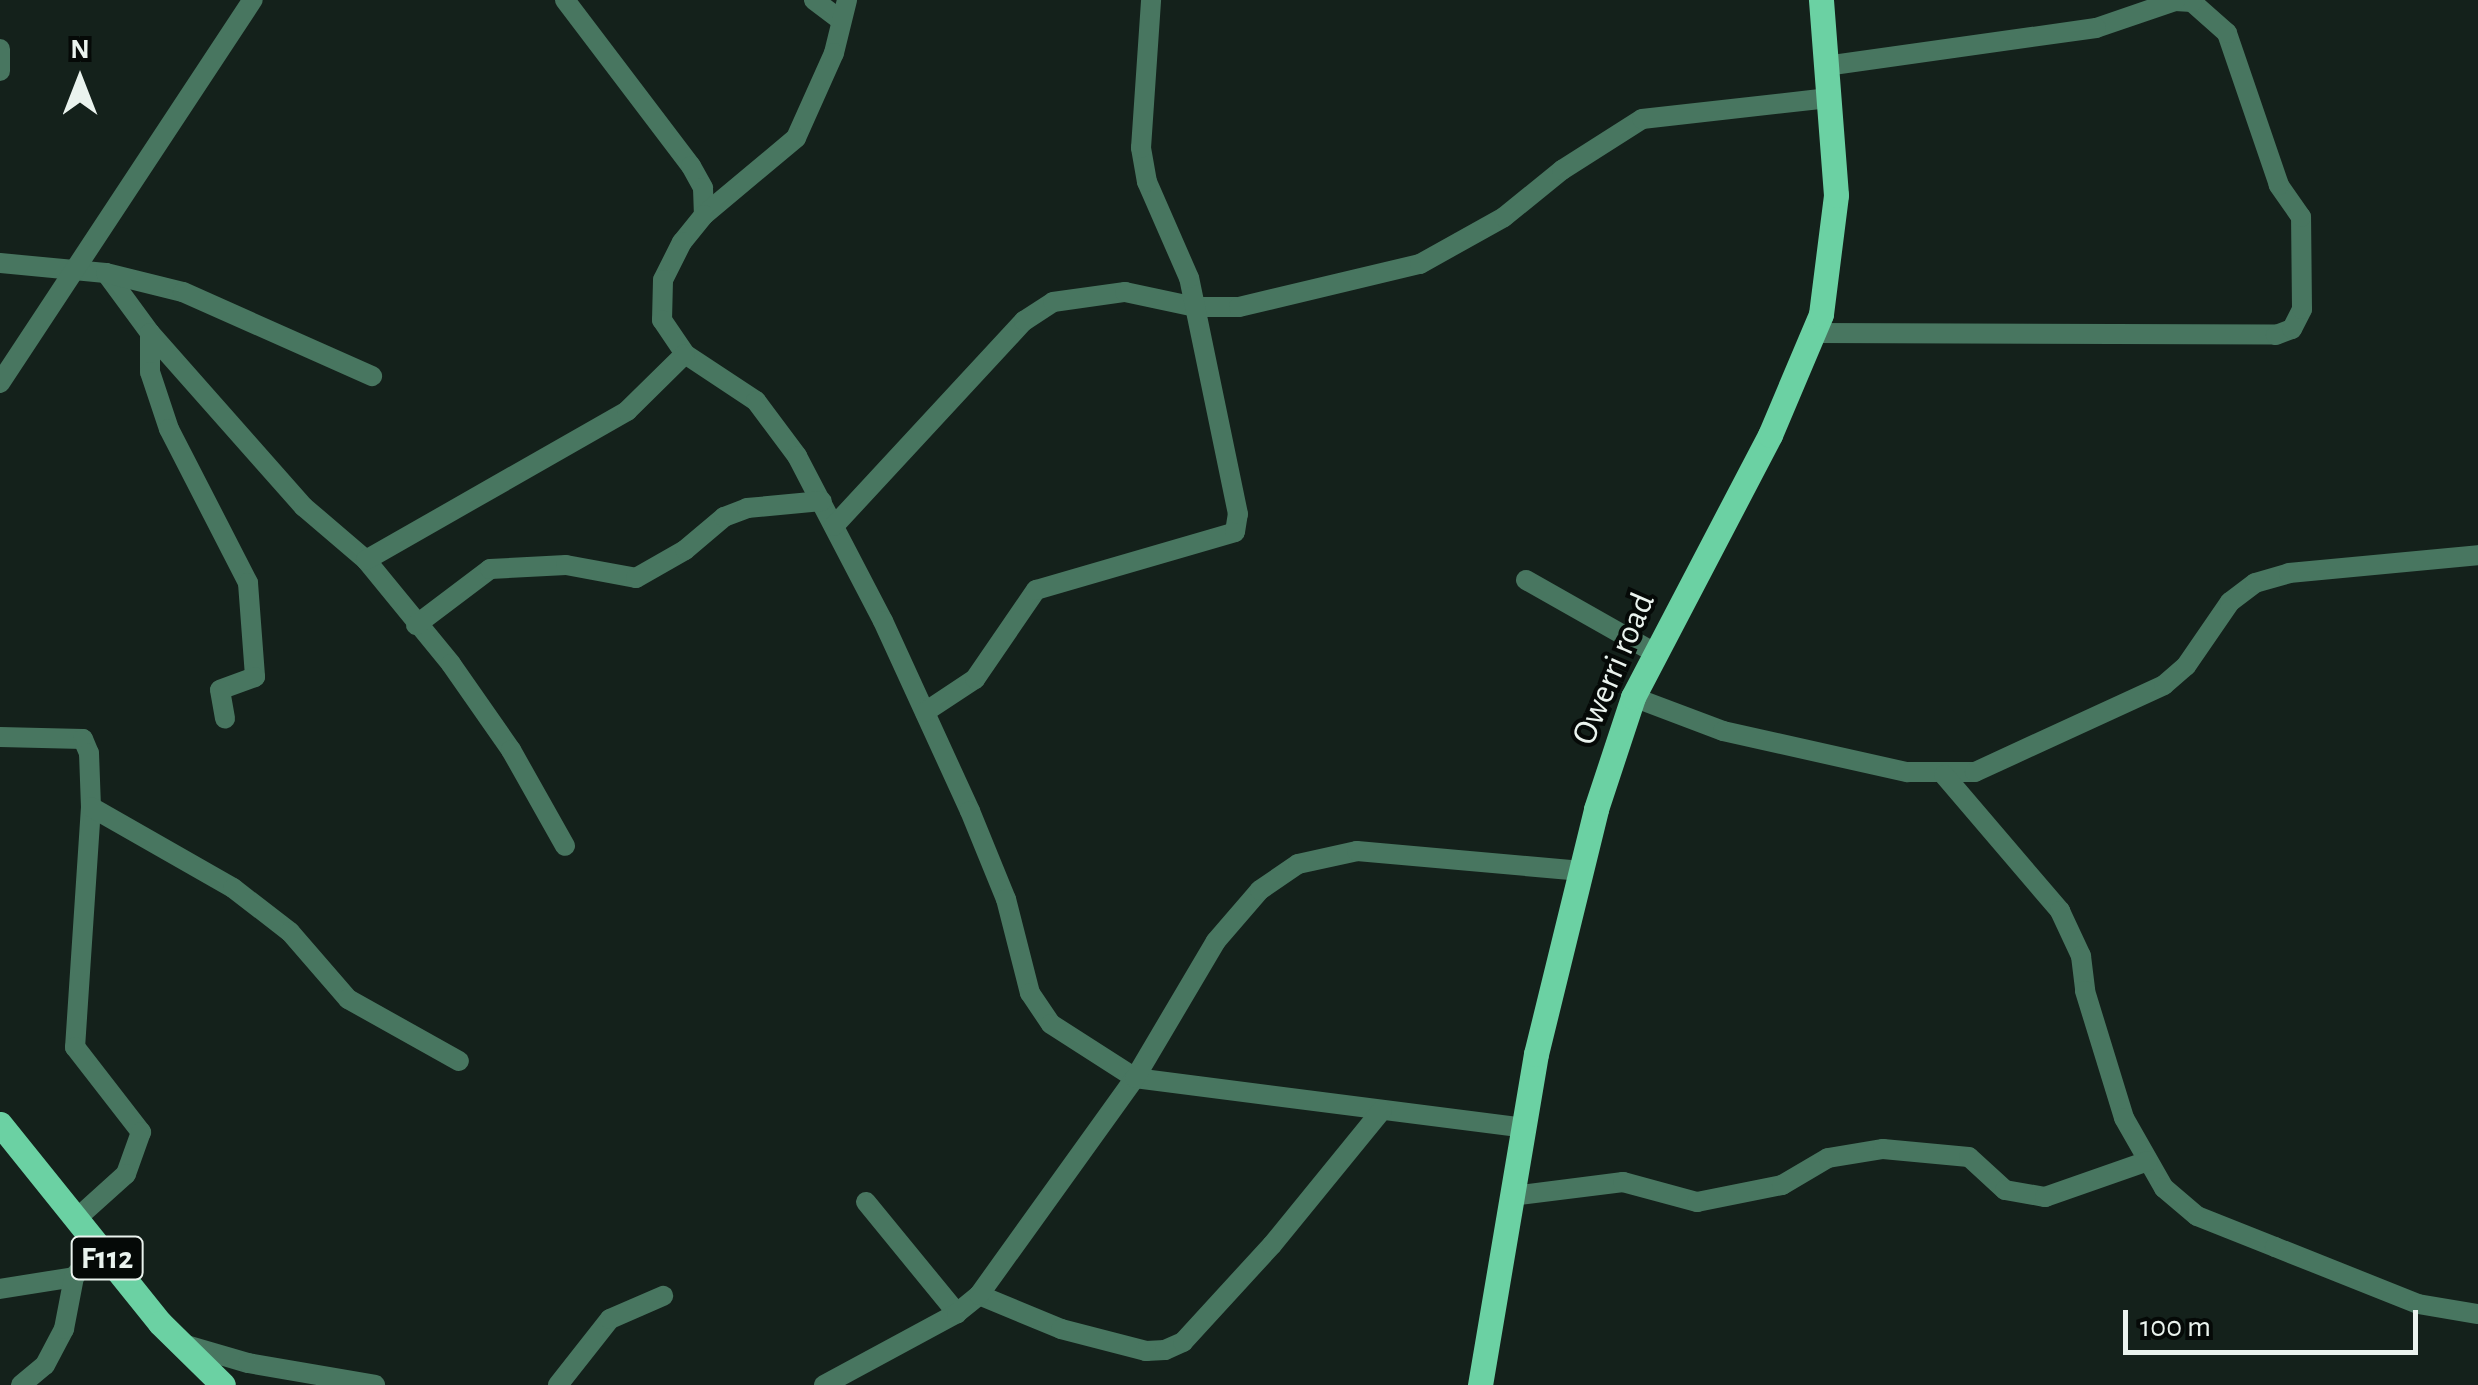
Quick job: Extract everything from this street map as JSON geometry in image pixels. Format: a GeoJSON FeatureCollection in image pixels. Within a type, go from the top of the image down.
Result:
{"type":"FeatureCollection","features":[{"type":"Feature","properties":{"kind":"main road","name":"Owerri road"},"geometry":{"type":"LineString","coordinates":[[1480,1385],[1523,1128],[1579,871],[1634,696],[1770,435],[1814,334],[1833,254],[1821,0]]}},
{"type":"Feature","properties":{"kind":"main road","name":"F112"},"geometry":{"type":"LineString","coordinates":[[0,1124],[98,1248],[181,1344],[223,1385]]}},
{"type":"Feature","properties":{"kind":"street"},"geometry":{"type":"LineString","coordinates":[[0,383],[253,0]]}},
{"type":"Feature","properties":{"kind":"street"},"geometry":{"type":"LineString","coordinates":[[565,0],[691,166],[703,188],[704,215]]}},
{"type":"Feature","properties":{"kind":"street"},"geometry":{"type":"LineString","coordinates":[[814,0],[844,10],[834,53],[796,138],[704,215],[676,254],[659,300],[662,320],[685,354],[756,400],[780,427],[822,501],[925,712],[1006,899],[1030,992],[1051,1024],[1134,1078],[1523,1128]]}},
{"type":"Feature","properties":{"kind":"street"},"geometry":{"type":"LineString","coordinates":[[925,712],[974,679],[1036,590],[1235,532],[1238,514],[1196,308],[1147,182],[1141,148],[1151,0]]}},
{"type":"Feature","properties":{"kind":"street"},"geometry":{"type":"LineString","coordinates":[[1814,334],[2160,339],[2292,329],[2302,310],[2301,217],[2279,185],[2227,32],[2192,1],[2175,1],[2080,31],[1826,66]]}},
{"type":"Feature","properties":{"kind":"street"},"geometry":{"type":"LineString","coordinates":[[0,49],[0,70]]}},
{"type":"Feature","properties":{"kind":"street"},"geometry":{"type":"LineString","coordinates":[[834,526],[1012,332],[1053,302],[1125,292],[1196,308],[1240,307],[1420,264],[1492,224],[1642,120],[1828,98]]}},
{"type":"Feature","properties":{"kind":"street"},"geometry":{"type":"LineString","coordinates":[[0,263],[70,274],[106,273],[183,292],[372,376]]}},
{"type":"Feature","properties":{"kind":"street"},"geometry":{"type":"LineString","coordinates":[[106,273],[150,333],[304,507],[366,560],[511,750],[565,846]]}},
{"type":"Feature","properties":{"kind":"street"},"geometry":{"type":"LineString","coordinates":[[150,333],[150,372],[169,429],[248,583],[254,677],[220,690],[225,719]]}},
{"type":"Feature","properties":{"kind":"street"},"geometry":{"type":"LineString","coordinates":[[366,560],[627,410],[685,354]]}},
{"type":"Feature","properties":{"kind":"street"},"geometry":{"type":"LineString","coordinates":[[416,625],[490,569],[566,565],[636,578],[735,512],[822,501]]}},
{"type":"Feature","properties":{"kind":"street"},"geometry":{"type":"LineString","coordinates":[[1634,696],[1723,731],[1944,775],[1975,772],[2164,685],[2186,666],[2230,602],[2254,583],[2290,572],[2478,555]]}},
{"type":"Feature","properties":{"kind":"street"},"geometry":{"type":"LineString","coordinates":[[1526,580],[1655,653]]}},
{"type":"Feature","properties":{"kind":"street"},"geometry":{"type":"LineString","coordinates":[[0,737],[83,739],[91,807],[75,1047],[142,1132],[126,1174],[76,1219]]}},
{"type":"Feature","properties":{"kind":"street"},"geometry":{"type":"LineString","coordinates":[[1944,775],[2060,911],[2081,956],[2084,991],[2124,1118],[2164,1188],[2197,1216],[2418,1304],[2478,1314]]}},
{"type":"Feature","properties":{"kind":"street"},"geometry":{"type":"LineString","coordinates":[[91,807],[233,888],[290,932],[348,999],[459,1061]]}},
{"type":"Feature","properties":{"kind":"street"},"geometry":{"type":"LineString","coordinates":[[824,1385],[957,1313],[978,1295],[1134,1078],[1216,940],[1260,890],[1298,864],[1357,851],[1579,871]]}},
{"type":"Feature","properties":{"kind":"street"},"geometry":{"type":"LineString","coordinates":[[978,1295],[1061,1329],[1146,1352],[1174,1346],[1272,1245],[1382,1110]]}},
{"type":"Feature","properties":{"kind":"street"},"geometry":{"type":"LineString","coordinates":[[1512,1196],[1624,1182],[1697,1202],[1741,1197],[1782,1185],[1828,1158],[1883,1149],[1969,1156],[2005,1190],[2045,1197],[2148,1161]]}},
{"type":"Feature","properties":{"kind":"street"},"geometry":{"type":"LineString","coordinates":[[866,1202],[957,1313]]}},
{"type":"Feature","properties":{"kind":"street"},"geometry":{"type":"LineString","coordinates":[[21,1385],[46,1365],[64,1329],[74,1277],[98,1248]]}},
{"type":"Feature","properties":{"kind":"street"},"geometry":{"type":"LineString","coordinates":[[0,1289],[74,1277]]}},
{"type":"Feature","properties":{"kind":"street"},"geometry":{"type":"LineString","coordinates":[[558,1385],[610,1319],[663,1296]]}},
{"type":"Feature","properties":{"kind":"street"},"geometry":{"type":"LineString","coordinates":[[181,1344],[248,1364],[375,1385]]}}]}
